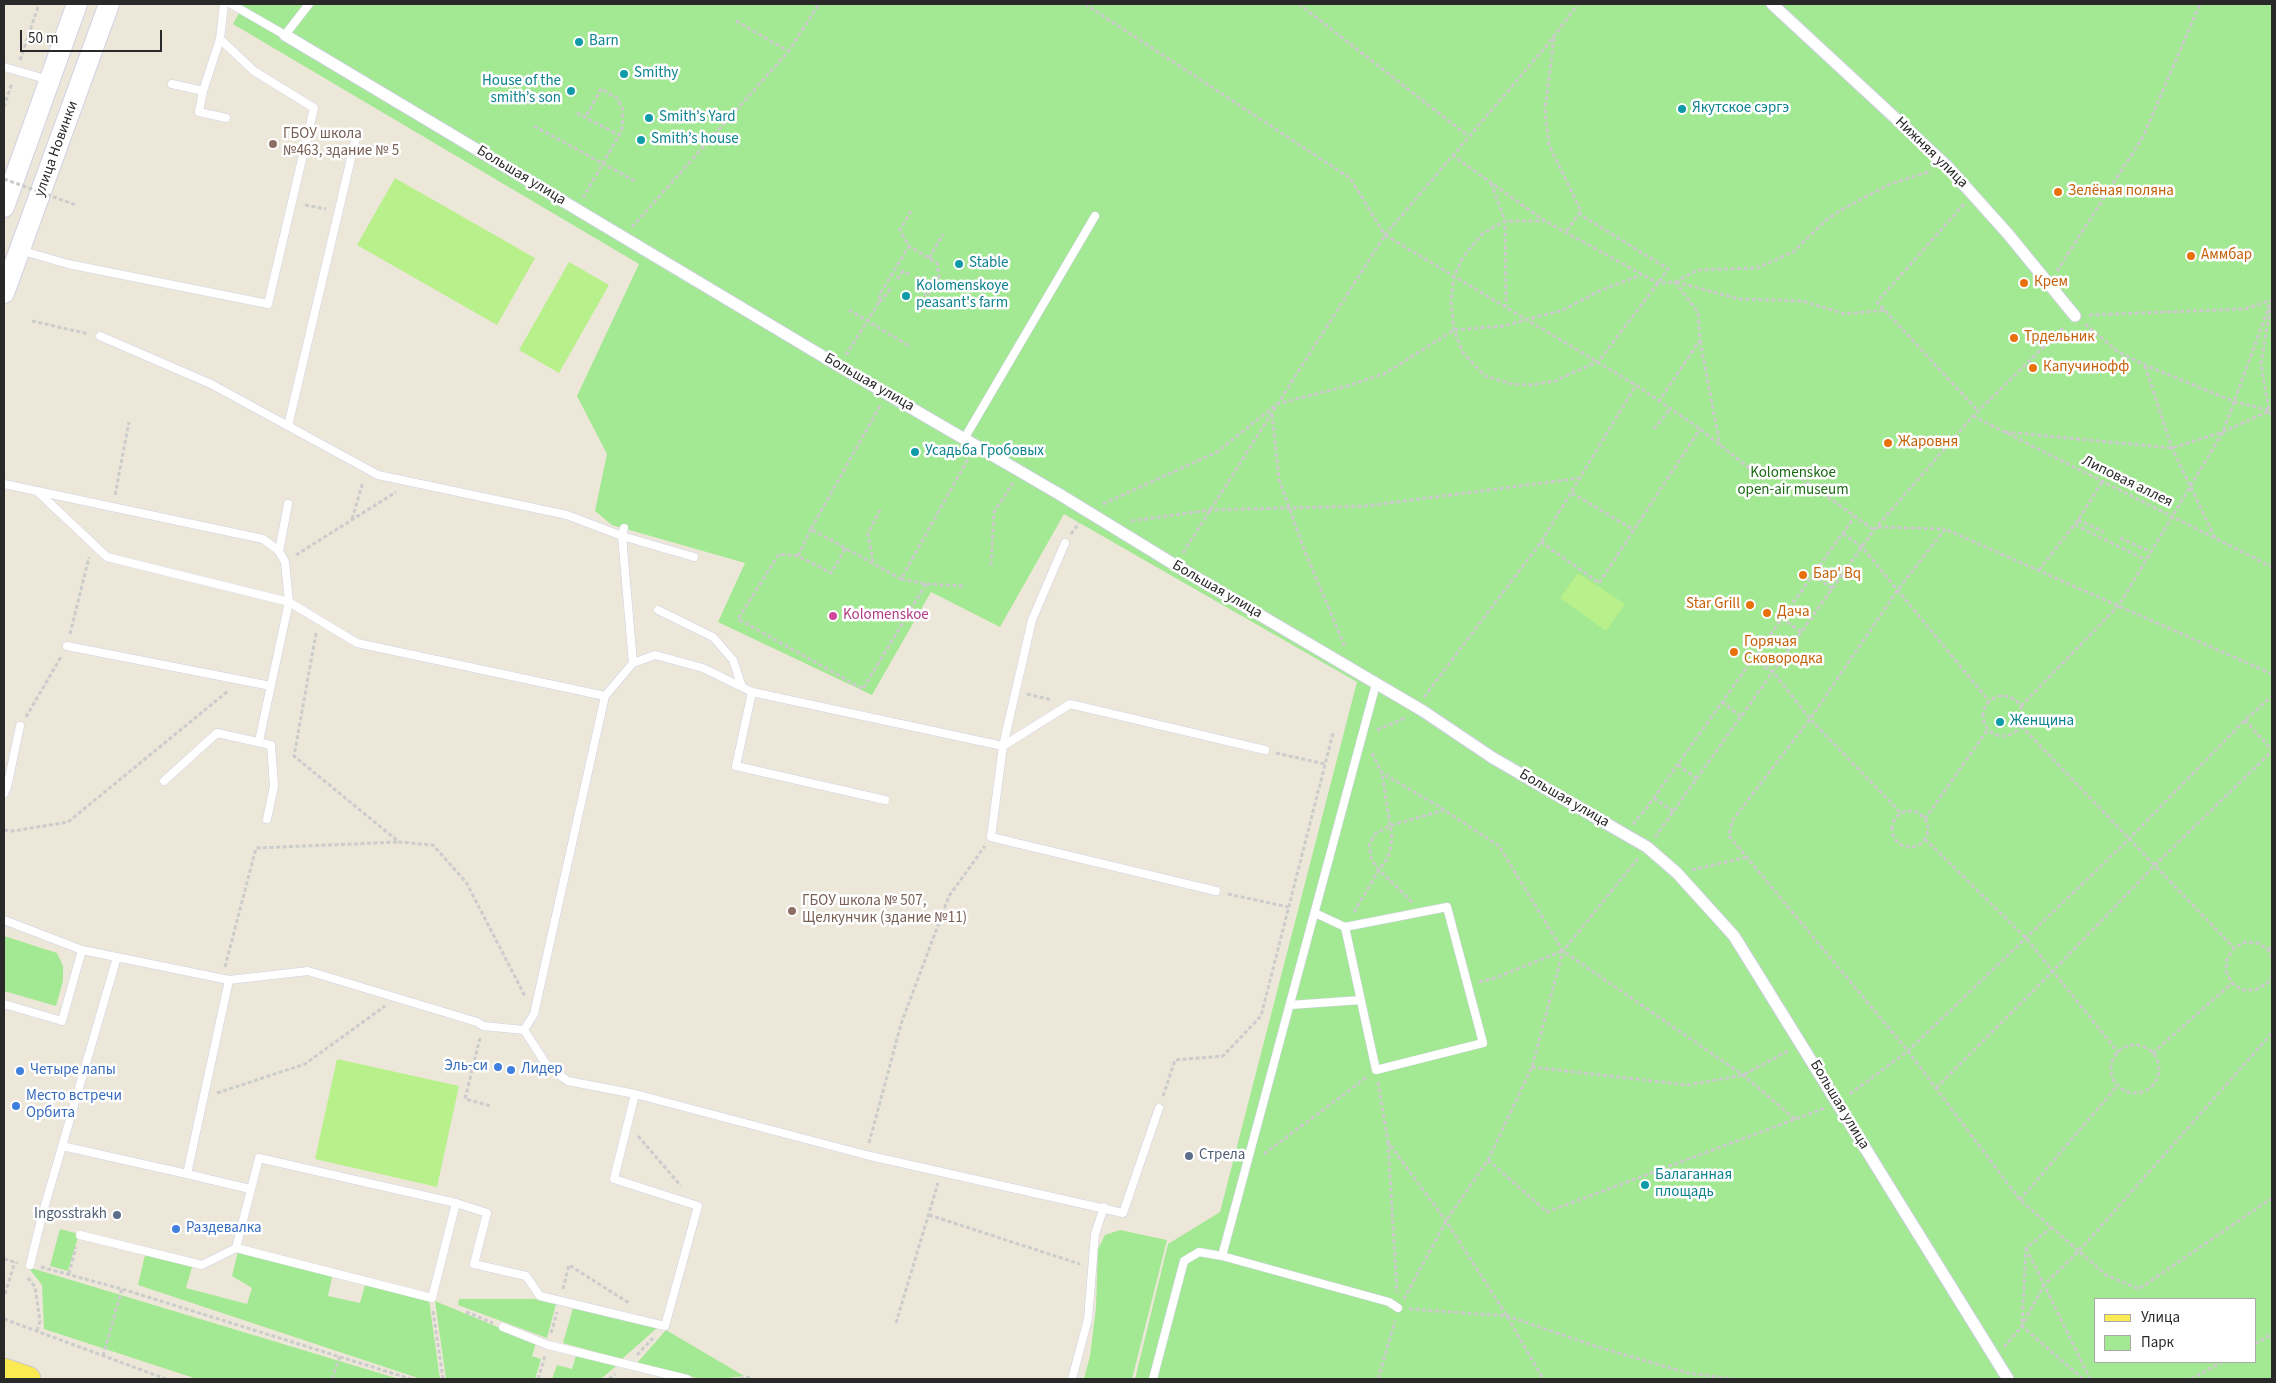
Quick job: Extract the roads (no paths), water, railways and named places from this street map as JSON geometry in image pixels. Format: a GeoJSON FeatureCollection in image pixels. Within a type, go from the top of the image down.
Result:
{"type":"FeatureCollection","features":[{"type":"Feature","properties":{"kind":"main road"},"geometry":{"type":"LineString","coordinates":[[4,1371],[28,1379]]}},
{"type":"Feature","properties":{"kind":"street","name":"улица Новинки"},"geometry":{"type":"LineString","coordinates":[[4,207],[77,4]]}},
{"type":"Feature","properties":{"kind":"street","name":"улица Новинки"},"geometry":{"type":"LineString","coordinates":[[4,293],[109,4]]}},
{"type":"Feature","properties":{"kind":"street","name":"Нижняя улица"},"geometry":{"type":"LineString","coordinates":[[1772,4],[1948,166],[2075,316]]}},
{"type":"Feature","properties":{"kind":"street","name":"Большая улица"},"geometry":{"type":"LineString","coordinates":[[285,35],[1175,566],[1376,684],[1421,706],[1493,758],[1648,847],[1677,873],[1734,936],[2008,1379]]}},
{"type":"Feature","properties":{"kind":"lane"},"geometry":{"type":"LineString","coordinates":[[224,4],[220,39],[203,91],[199,112],[226,118]]}},
{"type":"Feature","properties":{"kind":"lane","name":"Большая улица"},"geometry":{"type":"LineString","coordinates":[[232,4],[285,35]]}},
{"type":"Feature","properties":{"kind":"lane"},"geometry":{"type":"LineString","coordinates":[[285,35],[309,4]]}},
{"type":"Feature","properties":{"kind":"lane"},"geometry":{"type":"LineString","coordinates":[[20,250],[68,264],[268,304],[314,108],[254,71],[220,39]]}},
{"type":"Feature","properties":{"kind":"lane"},"geometry":{"type":"LineString","coordinates":[[4,67],[49,80]]}},
{"type":"Feature","properties":{"kind":"lane"},"geometry":{"type":"LineString","coordinates":[[172,84],[203,91]]}},
{"type":"Feature","properties":{"kind":"lane"},"geometry":{"type":"LineString","coordinates":[[288,426],[357,133]]}},
{"type":"Feature","properties":{"kind":"lane"},"geometry":{"type":"LineString","coordinates":[[969,442],[1095,216]]}},
{"type":"Feature","properties":{"kind":"lane"},"geometry":{"type":"LineString","coordinates":[[100,336],[211,384],[378,475],[567,515],[694,557]]}},
{"type":"Feature","properties":{"kind":"lane"},"geometry":{"type":"LineString","coordinates":[[4,484],[263,539],[279,551],[285,562],[289,602],[259,741]]}},
{"type":"Feature","properties":{"kind":"lane"},"geometry":{"type":"LineString","coordinates":[[38,492],[107,557],[289,602],[357,643],[604,696]]}},
{"type":"Feature","properties":{"kind":"lane"},"geometry":{"type":"LineString","coordinates":[[279,551],[288,504]]}},
{"type":"Feature","properties":{"kind":"lane"},"geometry":{"type":"LineString","coordinates":[[623,532],[633,663]]}},
{"type":"Feature","properties":{"kind":"lane"},"geometry":{"type":"LineString","coordinates":[[1065,543],[1032,620],[1003,746],[991,837],[1216,891]]}},
{"type":"Feature","properties":{"kind":"lane"},"geometry":{"type":"LineString","coordinates":[[658,610],[713,636],[733,660],[742,687]]}},
{"type":"Feature","properties":{"kind":"lane"},"geometry":{"type":"LineString","coordinates":[[67,646],[271,686]]}},
{"type":"Feature","properties":{"kind":"lane"},"geometry":{"type":"LineString","coordinates":[[524,1030],[534,1014],[604,696],[633,663],[655,655],[703,668],[752,692],[1003,746],[1070,704],[1265,750]]}},
{"type":"Feature","properties":{"kind":"lane"},"geometry":{"type":"LineString","coordinates":[[1222,1256],[1376,684]]}},
{"type":"Feature","properties":{"kind":"lane"},"geometry":{"type":"LineString","coordinates":[[752,692],[736,766],[885,800]]}},
{"type":"Feature","properties":{"kind":"lane"},"geometry":{"type":"LineString","coordinates":[[4,794],[20,726]]}},
{"type":"Feature","properties":{"kind":"lane"},"geometry":{"type":"LineString","coordinates":[[164,781],[217,732],[271,745],[274,786],[267,819]]}},
{"type":"Feature","properties":{"kind":"lane"},"geometry":{"type":"LineString","coordinates":[[1315,913],[1345,927],[1447,907],[1483,1043],[1376,1070],[1345,927]]}},
{"type":"Feature","properties":{"kind":"lane"},"geometry":{"type":"LineString","coordinates":[[4,920],[82,950],[226,980],[308,971],[477,1022],[483,1026],[524,1030]]}},
{"type":"Feature","properties":{"kind":"lane"},"geometry":{"type":"LineString","coordinates":[[4,1004],[62,1021],[82,950]]}},
{"type":"Feature","properties":{"kind":"lane"},"geometry":{"type":"LineString","coordinates":[[30,1265],[62,1146],[117,957]]}},
{"type":"Feature","properties":{"kind":"lane"},"geometry":{"type":"LineString","coordinates":[[186,1174],[204,1097],[226,980]]}},
{"type":"Feature","properties":{"kind":"lane"},"geometry":{"type":"LineString","coordinates":[[1290,1005],[1361,1000]]}},
{"type":"Feature","properties":{"kind":"lane"},"geometry":{"type":"LineString","coordinates":[[524,1030],[548,1068],[568,1081],[635,1094],[866,1154],[1104,1207],[1123,1213],[1159,1108]]}},
{"type":"Feature","properties":{"kind":"lane"},"geometry":{"type":"LineString","coordinates":[[236,1248],[259,1158],[456,1203],[487,1213],[474,1264],[526,1276],[540,1296],[665,1326],[698,1206],[614,1179],[635,1094]]}},
{"type":"Feature","properties":{"kind":"lane"},"geometry":{"type":"LineString","coordinates":[[62,1146],[250,1188]]}},
{"type":"Feature","properties":{"kind":"lane"},"geometry":{"type":"LineString","coordinates":[[80,1235],[202,1265],[236,1248],[432,1298],[456,1203]]}},
{"type":"Feature","properties":{"kind":"lane"},"geometry":{"type":"LineString","coordinates":[[1072,1379],[1088,1319],[1095,1234],[1104,1207]]}},
{"type":"Feature","properties":{"kind":"lane"},"geometry":{"type":"LineString","coordinates":[[1153,1379],[1184,1260],[1200,1252],[1222,1256],[1388,1302],[1398,1308]]}},
{"type":"Feature","properties":{"kind":"lane"},"geometry":{"type":"LineString","coordinates":[[503,1327],[548,1345],[687,1379]]}},
{"type":"Feature","properties":{"kind":"place","name":"Barn"},"geometry":{"type":"Point","coordinates":[579,42]}},
{"type":"Feature","properties":{"kind":"place","name":"Smithy"},"geometry":{"type":"Point","coordinates":[624,74]}},
{"type":"Feature","properties":{"kind":"place","name":"House of the smith’s son"},"geometry":{"type":"Point","coordinates":[571,91]}},
{"type":"Feature","properties":{"kind":"place","name":"Якутское сэргэ"},"geometry":{"type":"Point","coordinates":[1682,109]}},
{"type":"Feature","properties":{"kind":"place","name":"Smith’s Yard"},"geometry":{"type":"Point","coordinates":[649,118]}},
{"type":"Feature","properties":{"kind":"place","name":"Smith’s house"},"geometry":{"type":"Point","coordinates":[641,140]}},
{"type":"Feature","properties":{"kind":"place","name":"ГБОУ школа №463, здание № 5"},"geometry":{"type":"Point","coordinates":[273,144]}},
{"type":"Feature","properties":{"kind":"place","name":"Зелёная поляна"},"geometry":{"type":"Point","coordinates":[2058,192]}},
{"type":"Feature","properties":{"kind":"place","name":"Аммбар"},"geometry":{"type":"Point","coordinates":[2191,256]}},
{"type":"Feature","properties":{"kind":"place","name":"Stable"},"geometry":{"type":"Point","coordinates":[959,264]}},
{"type":"Feature","properties":{"kind":"place","name":"Крем"},"geometry":{"type":"Point","coordinates":[2024,283]}},
{"type":"Feature","properties":{"kind":"place","name":"Kolomenskoye peasant's farm"},"geometry":{"type":"Point","coordinates":[906,296]}},
{"type":"Feature","properties":{"kind":"place","name":"Трдельник"},"geometry":{"type":"Point","coordinates":[2014,338]}},
{"type":"Feature","properties":{"kind":"place","name":"Капучинофф"},"geometry":{"type":"Point","coordinates":[2033,368]}},
{"type":"Feature","properties":{"kind":"place","name":"Жаровня"},"geometry":{"type":"Point","coordinates":[1888,443]}},
{"type":"Feature","properties":{"kind":"place","name":"Усадьба Гробовых"},"geometry":{"type":"Point","coordinates":[915,452]}},
{"type":"Feature","properties":{"kind":"place","name":"Бар' Bq"},"geometry":{"type":"Point","coordinates":[1803,575]}},
{"type":"Feature","properties":{"kind":"place","name":"Star Grill"},"geometry":{"type":"Point","coordinates":[1750,605]}},
{"type":"Feature","properties":{"kind":"place","name":"Дача"},"geometry":{"type":"Point","coordinates":[1767,613]}},
{"type":"Feature","properties":{"kind":"place","name":"Kolomenskoe"},"geometry":{"type":"Point","coordinates":[833,616]}},
{"type":"Feature","properties":{"kind":"place","name":"Горячая Сковородка"},"geometry":{"type":"Point","coordinates":[1734,652]}},
{"type":"Feature","properties":{"kind":"place","name":"Женщина"},"geometry":{"type":"Point","coordinates":[2000,722]}},
{"type":"Feature","properties":{"kind":"place","name":"ГБОУ школа № 507, Щелкунчик (здание №11)"},"geometry":{"type":"Point","coordinates":[792,911]}},
{"type":"Feature","properties":{"kind":"place","name":"Эль-си"},"geometry":{"type":"Point","coordinates":[498,1067]}},
{"type":"Feature","properties":{"kind":"place","name":"Лидер"},"geometry":{"type":"Point","coordinates":[511,1070]}},
{"type":"Feature","properties":{"kind":"place","name":"Четыре лапы"},"geometry":{"type":"Point","coordinates":[20,1071]}},
{"type":"Feature","properties":{"kind":"place","name":"Место встречи Орбита"},"geometry":{"type":"Point","coordinates":[16,1106]}},
{"type":"Feature","properties":{"kind":"place","name":"Стрела"},"geometry":{"type":"Point","coordinates":[1189,1156]}},
{"type":"Feature","properties":{"kind":"place","name":"Балаганная площадь"},"geometry":{"type":"Point","coordinates":[1645,1185]}},
{"type":"Feature","properties":{"kind":"place","name":"Ingosstrakh"},"geometry":{"type":"Point","coordinates":[117,1215]}},
{"type":"Feature","properties":{"kind":"place","name":"Раздевалка"},"geometry":{"type":"Point","coordinates":[176,1229]}},
{"type":"Feature","properties":{"kind":"park label","name":"Kolomenskoe open-air museum"},"geometry":{"type":"Point","coordinates":[1793,482]}}]}
